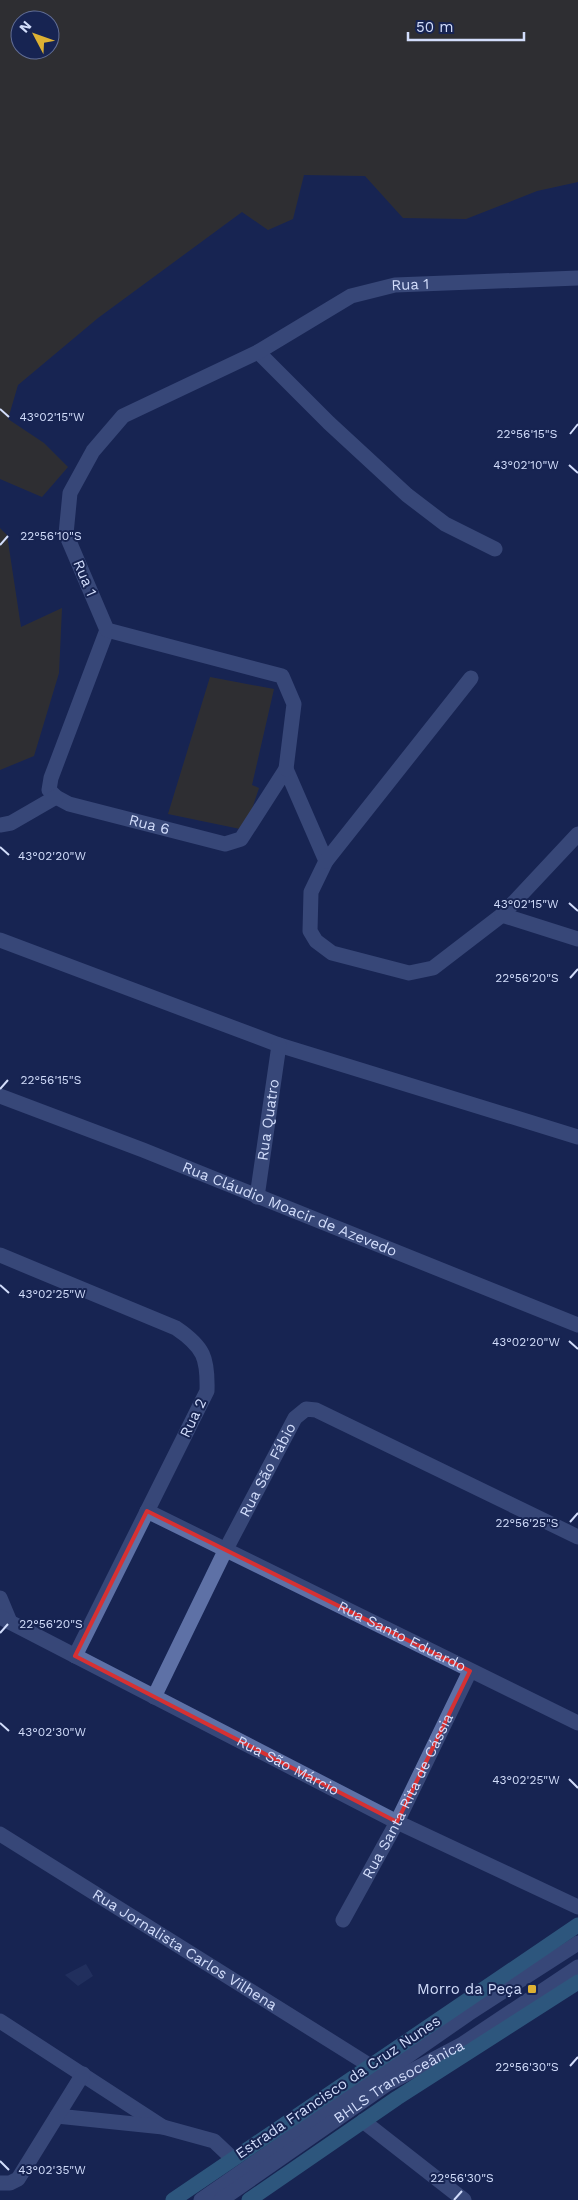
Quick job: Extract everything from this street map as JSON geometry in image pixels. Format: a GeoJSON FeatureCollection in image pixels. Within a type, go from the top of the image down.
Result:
{"type":"FeatureCollection","features":[{"type":"Feature","properties":{"kind":"main road","name":"Estrada Francisco da Cruz Nunes"},"geometry":{"type":"LineString","coordinates":[[173,2200],[232,2158],[578,1925]]}},
{"type":"Feature","properties":{"kind":"main road"},"geometry":{"type":"LineString","coordinates":[[257,2198],[362,2121],[578,1982]]}},
{"type":"Feature","properties":{"kind":"street","name":"Rua 1"},"geometry":{"type":"LineString","coordinates":[[107,630],[66,534],[70,493],[93,451],[123,416],[258,352],[351,296],[395,284],[578,278]]}},
{"type":"Feature","properties":{"kind":"street"},"geometry":{"type":"LineString","coordinates":[[258,352],[329,423],[407,495],[445,524],[495,549]]}},
{"type":"Feature","properties":{"kind":"street"},"geometry":{"type":"LineString","coordinates":[[0,825],[12,823],[56,797],[49,790],[51,778],[107,630],[282,676],[294,704],[286,769],[326,861]]}},
{"type":"Feature","properties":{"kind":"street"},"geometry":{"type":"LineString","coordinates":[[471,678],[326,861],[311,892],[310,931],[316,941],[332,953],[409,973],[433,968],[502,915],[578,834]]}},
{"type":"Feature","properties":{"kind":"street","name":"Rua 6"},"geometry":{"type":"LineString","coordinates":[[56,797],[69,804],[225,844],[241,839],[286,769]]}},
{"type":"Feature","properties":{"kind":"street"},"geometry":{"type":"LineString","coordinates":[[502,915],[578,940]]}},
{"type":"Feature","properties":{"kind":"street"},"geometry":{"type":"LineString","coordinates":[[0,940],[279,1045],[578,1137]]}},
{"type":"Feature","properties":{"kind":"street","name":"Rua Quatro"},"geometry":{"type":"LineString","coordinates":[[257,1197],[279,1045]]}},
{"type":"Feature","properties":{"kind":"street","name":"Rua Cláudio Moacir de Azevedo"},"geometry":{"type":"LineString","coordinates":[[0,1096],[143,1150],[578,1325]]}},
{"type":"Feature","properties":{"kind":"street","name":"Rua 2"},"geometry":{"type":"LineString","coordinates":[[0,1255],[176,1328],[193,1339],[204,1356],[207,1368],[207,1390],[75,1656]]}},
{"type":"Feature","properties":{"kind":"street","name":"Rua São Fábio"},"geometry":{"type":"LineString","coordinates":[[154,1697],[226,1551],[295,1418],[306,1408],[316,1410],[578,1537]]}},
{"type":"Feature","properties":{"kind":"street","name":"Rua Santo Eduardo"},"geometry":{"type":"LineString","coordinates":[[147,1511],[578,1723]]}},
{"type":"Feature","properties":{"kind":"street"},"geometry":{"type":"LineString","coordinates":[[0,1598],[5,1619]]}},
{"type":"Feature","properties":{"kind":"street","name":"Rua São Márcio"},"geometry":{"type":"LineString","coordinates":[[5,1619],[397,1822],[578,1907]]}},
{"type":"Feature","properties":{"kind":"street","name":"Rua Santa Rita de Cássia"},"geometry":{"type":"LineString","coordinates":[[343,1920],[397,1822],[470,1671]]}},
{"type":"Feature","properties":{"kind":"street","name":"Rua Jornalista Carlos Vilhena"},"geometry":{"type":"LineString","coordinates":[[0,1834],[369,2065]]}},
{"type":"Feature","properties":{"kind":"street","name":"BHLS Transoceânica"},"geometry":{"type":"LineString","coordinates":[[201,2200],[468,2014],[578,1943]]}},
{"type":"Feature","properties":{"kind":"street","name":"BHLS Transoceânica"},"geometry":{"type":"LineString","coordinates":[[221,2200],[387,2084],[461,2045],[578,1967]]}},
{"type":"Feature","properties":{"kind":"street"},"geometry":{"type":"LineString","coordinates":[[0,2021],[163,2127]]}},
{"type":"Feature","properties":{"kind":"street"},"geometry":{"type":"LineString","coordinates":[[0,2184],[10,2183],[18,2179],[83,2074]]}},
{"type":"Feature","properties":{"kind":"street"},"geometry":{"type":"LineString","coordinates":[[57,2116],[163,2127],[214,2140],[232,2158]]}},
{"type":"Feature","properties":{"kind":"street"},"geometry":{"type":"LineString","coordinates":[[362,2121],[464,2200]]}},
{"type":"Feature","properties":{"kind":"highlighted area"},"geometry":{"type":"Polygon","coordinates":[[[147,1511],[470,1671],[397,1822],[75,1656],[147,1511]]]}},
{"type":"Feature","properties":{"kind":"shaded area"},"geometry":{"type":"Polygon","coordinates":[[[0,0],[578,0],[578,182],[537,191],[466,219],[403,218],[365,176],[304,175],[293,219],[268,230],[242,212],[98,318],[18,385],[8,419],[44,443],[68,467],[42,497],[0,479],[0,0]]]}},
{"type":"Feature","properties":{"kind":"shaded area"},"geometry":{"type":"Polygon","coordinates":[[[0,528],[7,535],[21,627],[62,608],[59,673],[34,756],[0,770],[0,528]]]}},
{"type":"Feature","properties":{"kind":"shaded area"},"geometry":{"type":"Polygon","coordinates":[[[210,677],[274,689],[252,785],[259,788],[245,830],[168,814],[210,677]]]}},
{"type":"Feature","properties":{"kind":"building"},"geometry":{"type":"Polygon","coordinates":[[[86,1964],[93,1976],[78,1986],[65,1975],[86,1964]]]}},
{"type":"Feature","properties":{"kind":"place","name":"Morro da Peça"},"geometry":{"type":"Point","coordinates":[532,1989]}}]}
